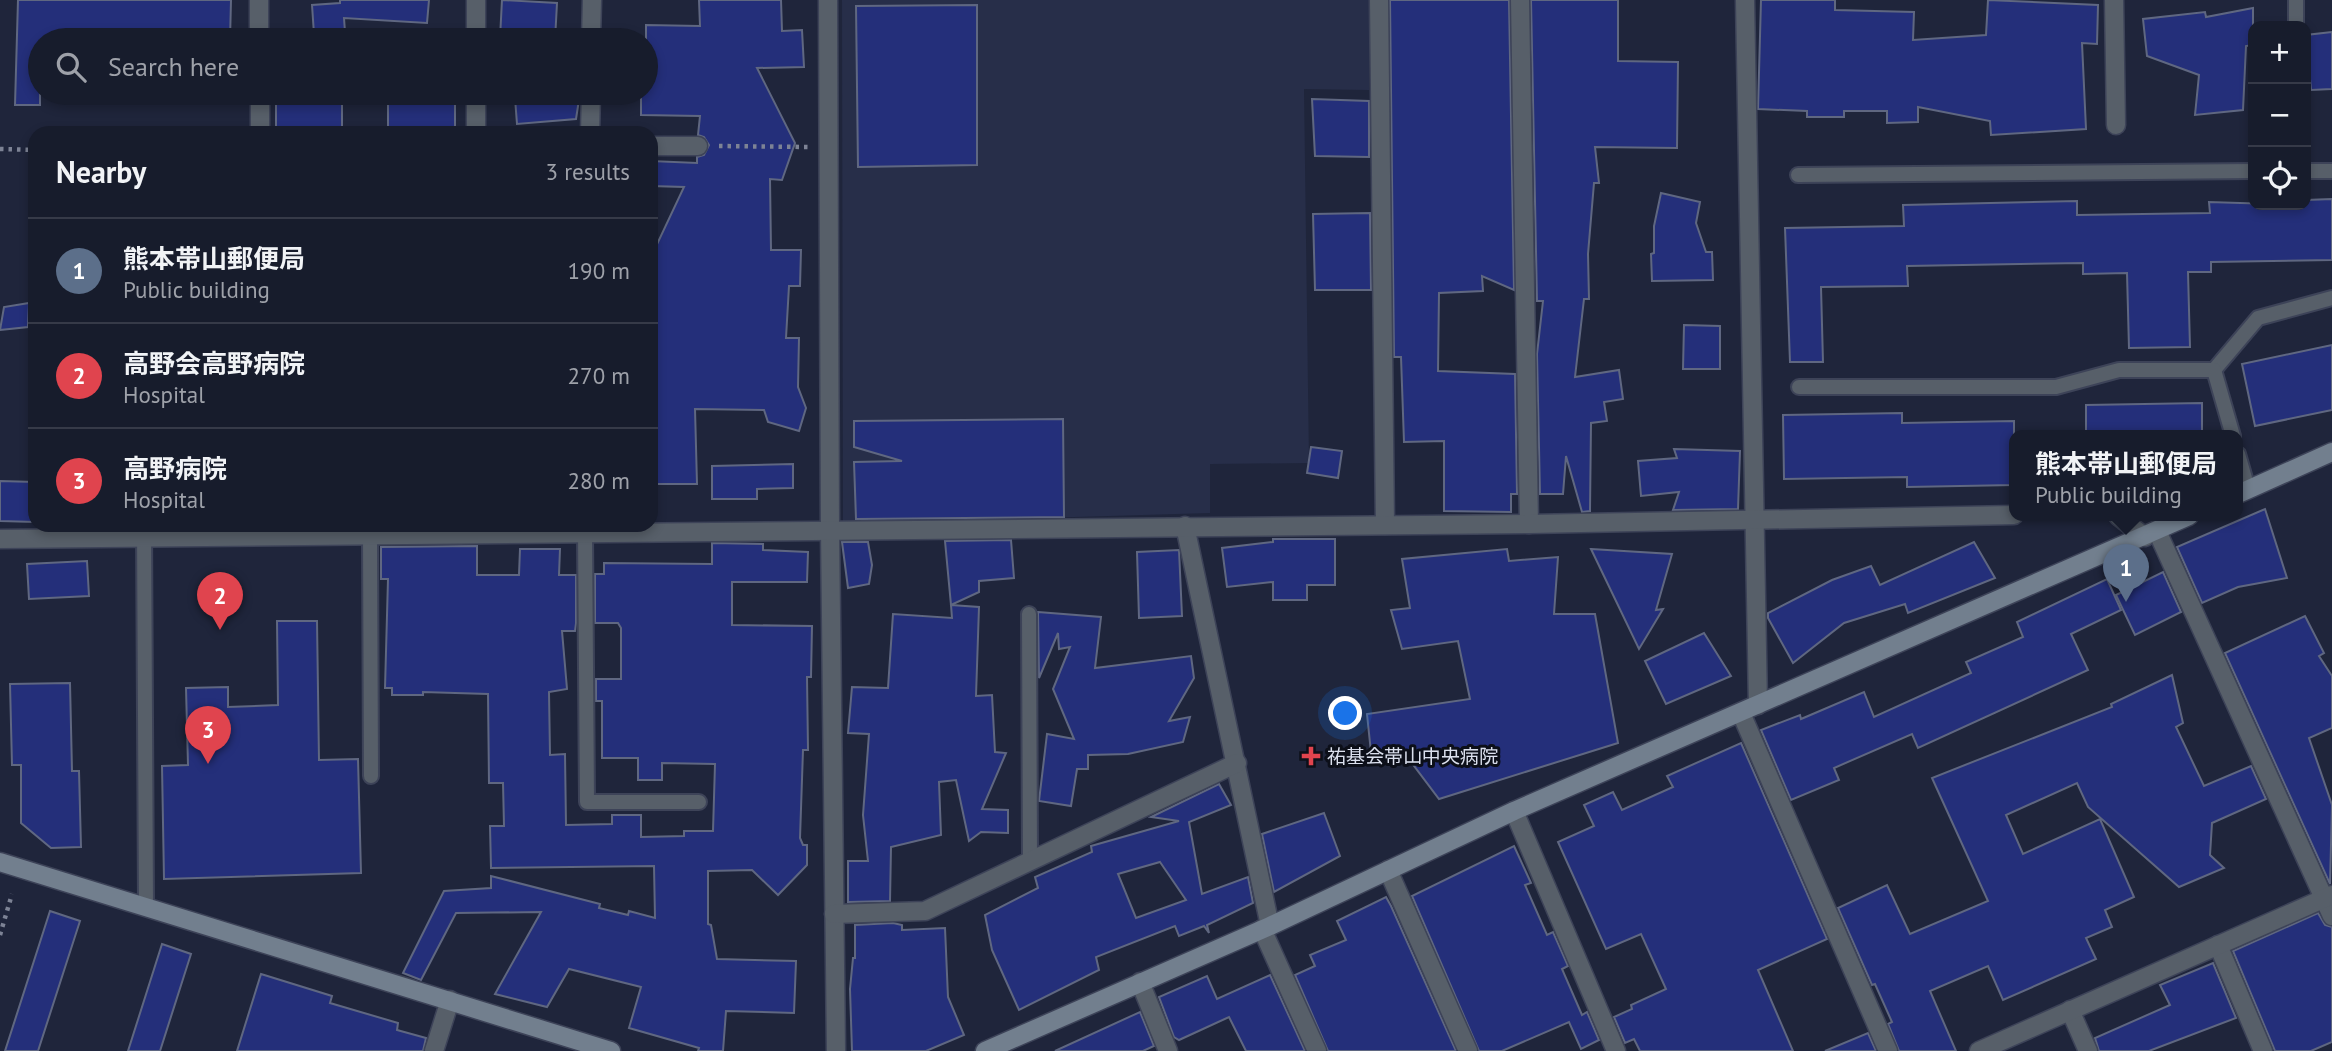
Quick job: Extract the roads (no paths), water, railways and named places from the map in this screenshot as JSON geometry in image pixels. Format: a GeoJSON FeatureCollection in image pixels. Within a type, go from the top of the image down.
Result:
{"type":"FeatureCollection","features":[{"type":"Feature","properties":{"kind":"street"},"geometry":{"type":"LineString","coordinates":[[259,0],[260,28]]}},
{"type":"Feature","properties":{"kind":"street"},"geometry":{"type":"LineString","coordinates":[[476,0],[476,28]]}},
{"type":"Feature","properties":{"kind":"street"},"geometry":{"type":"LineString","coordinates":[[591,28],[592,0]]}},
{"type":"Feature","properties":{"kind":"street"},"geometry":{"type":"LineString","coordinates":[[828,0],[836,1051]]}},
{"type":"Feature","properties":{"kind":"street"},"geometry":{"type":"LineString","coordinates":[[1379,0],[1385,525]]}},
{"type":"Feature","properties":{"kind":"street"},"geometry":{"type":"LineString","coordinates":[[1520,0],[1529,524]]}},
{"type":"Feature","properties":{"kind":"street"},"geometry":{"type":"LineString","coordinates":[[1745,0],[1754,520],[1750,709],[1888,1051]]}},
{"type":"Feature","properties":{"kind":"street"},"geometry":{"type":"LineString","coordinates":[[2113,0],[2116,125]]}},
{"type":"Feature","properties":{"kind":"street"},"geometry":{"type":"LineString","coordinates":[[260,105],[260,126]]}},
{"type":"Feature","properties":{"kind":"street"},"geometry":{"type":"LineString","coordinates":[[476,105],[476,126]]}},
{"type":"Feature","properties":{"kind":"street"},"geometry":{"type":"LineString","coordinates":[[590,126],[591,105]]}},
{"type":"Feature","properties":{"kind":"street"},"geometry":{"type":"LineString","coordinates":[[658,146],[698,146]]}},
{"type":"Feature","properties":{"kind":"street"},"geometry":{"type":"LineString","coordinates":[[2243,492],[2332,452]]}},
{"type":"Feature","properties":{"kind":"street"},"geometry":{"type":"LineString","coordinates":[[658,530],[1529,524],[2009,515]]}},
{"type":"Feature","properties":{"kind":"street"},"geometry":{"type":"LineString","coordinates":[[2127,521],[2151,534],[2328,897],[2332,916]]}},
{"type":"Feature","properties":{"kind":"street"},"geometry":{"type":"LineString","coordinates":[[985,1051],[1266,927],[1514,811],[2178,521]]}},
{"type":"Feature","properties":{"kind":"street"},"geometry":{"type":"LineString","coordinates":[[1185,526],[1237,763],[1266,927],[1317,1051]]}},
{"type":"Feature","properties":{"kind":"street"},"geometry":{"type":"LineString","coordinates":[[0,539],[126,532]]}},
{"type":"Feature","properties":{"kind":"street"},"geometry":{"type":"LineString","coordinates":[[307,532],[370,535],[502,532]]}},
{"type":"Feature","properties":{"kind":"street"},"geometry":{"type":"LineString","coordinates":[[834,914],[925,911],[1237,763]]}},
{"type":"Feature","properties":{"kind":"street"},"geometry":{"type":"LineString","coordinates":[[1514,811],[1616,1051]]}},
{"type":"Feature","properties":{"kind":"street"},"geometry":{"type":"LineString","coordinates":[[0,862],[611,1051]]}},
{"type":"Feature","properties":{"kind":"street"},"geometry":{"type":"LineString","coordinates":[[1388,870],[1468,1051]]}},
{"type":"Feature","properties":{"kind":"street"},"geometry":{"type":"LineString","coordinates":[[1979,1051],[2328,897]]}},
{"type":"Feature","properties":{"kind":"street"},"geometry":{"type":"LineString","coordinates":[[2218,945],[2263,1051]]}},
{"type":"Feature","properties":{"kind":"street"},"geometry":{"type":"LineString","coordinates":[[1140,982],[1168,1051]]}},
{"type":"Feature","properties":{"kind":"street"},"geometry":{"type":"LineString","coordinates":[[434,1051],[450,1000]]}},
{"type":"Feature","properties":{"kind":"street"},"geometry":{"type":"LineString","coordinates":[[2070,1010],[2088,1051]]}},
{"type":"Feature","properties":{"kind":"lane"},"geometry":{"type":"LineString","coordinates":[[2296,0],[2296,21]]}},
{"type":"Feature","properties":{"kind":"lane"},"geometry":{"type":"LineString","coordinates":[[2311,171],[2332,171]]}},
{"type":"Feature","properties":{"kind":"lane"},"geometry":{"type":"LineString","coordinates":[[1798,175],[2248,172]]}},
{"type":"Feature","properties":{"kind":"lane"},"geometry":{"type":"LineString","coordinates":[[1799,387],[2056,387],[2119,370],[2214,370],[2259,318],[2332,298]]}},
{"type":"Feature","properties":{"kind":"lane"},"geometry":{"type":"LineString","coordinates":[[2214,370],[2231,430]]}},
{"type":"Feature","properties":{"kind":"lane"},"geometry":{"type":"LineString","coordinates":[[144,532],[146,906]]}},
{"type":"Feature","properties":{"kind":"lane"},"geometry":{"type":"LineString","coordinates":[[590,532],[587,802],[699,802]]}},
{"type":"Feature","properties":{"kind":"lane"},"geometry":{"type":"LineString","coordinates":[[370,535],[371,776]]}},
{"type":"Feature","properties":{"kind":"lane"},"geometry":{"type":"LineString","coordinates":[[1029,614],[1030,861]]}},
{"type":"Feature","properties":{"kind":"place","name":"熊本帯山郵便局"},"geometry":{"type":"Point","coordinates":[2126,602]}},
{"type":"Feature","properties":{"kind":"place","name":"高野会高野病院"},"geometry":{"type":"Point","coordinates":[220,630]}},
{"type":"Feature","properties":{"kind":"place","name":"祐基会帯山中央病院"},"geometry":{"type":"Point","coordinates":[1311,756]}},
{"type":"Feature","properties":{"kind":"place","name":"高野病院"},"geometry":{"type":"Point","coordinates":[208,764]}}]}
